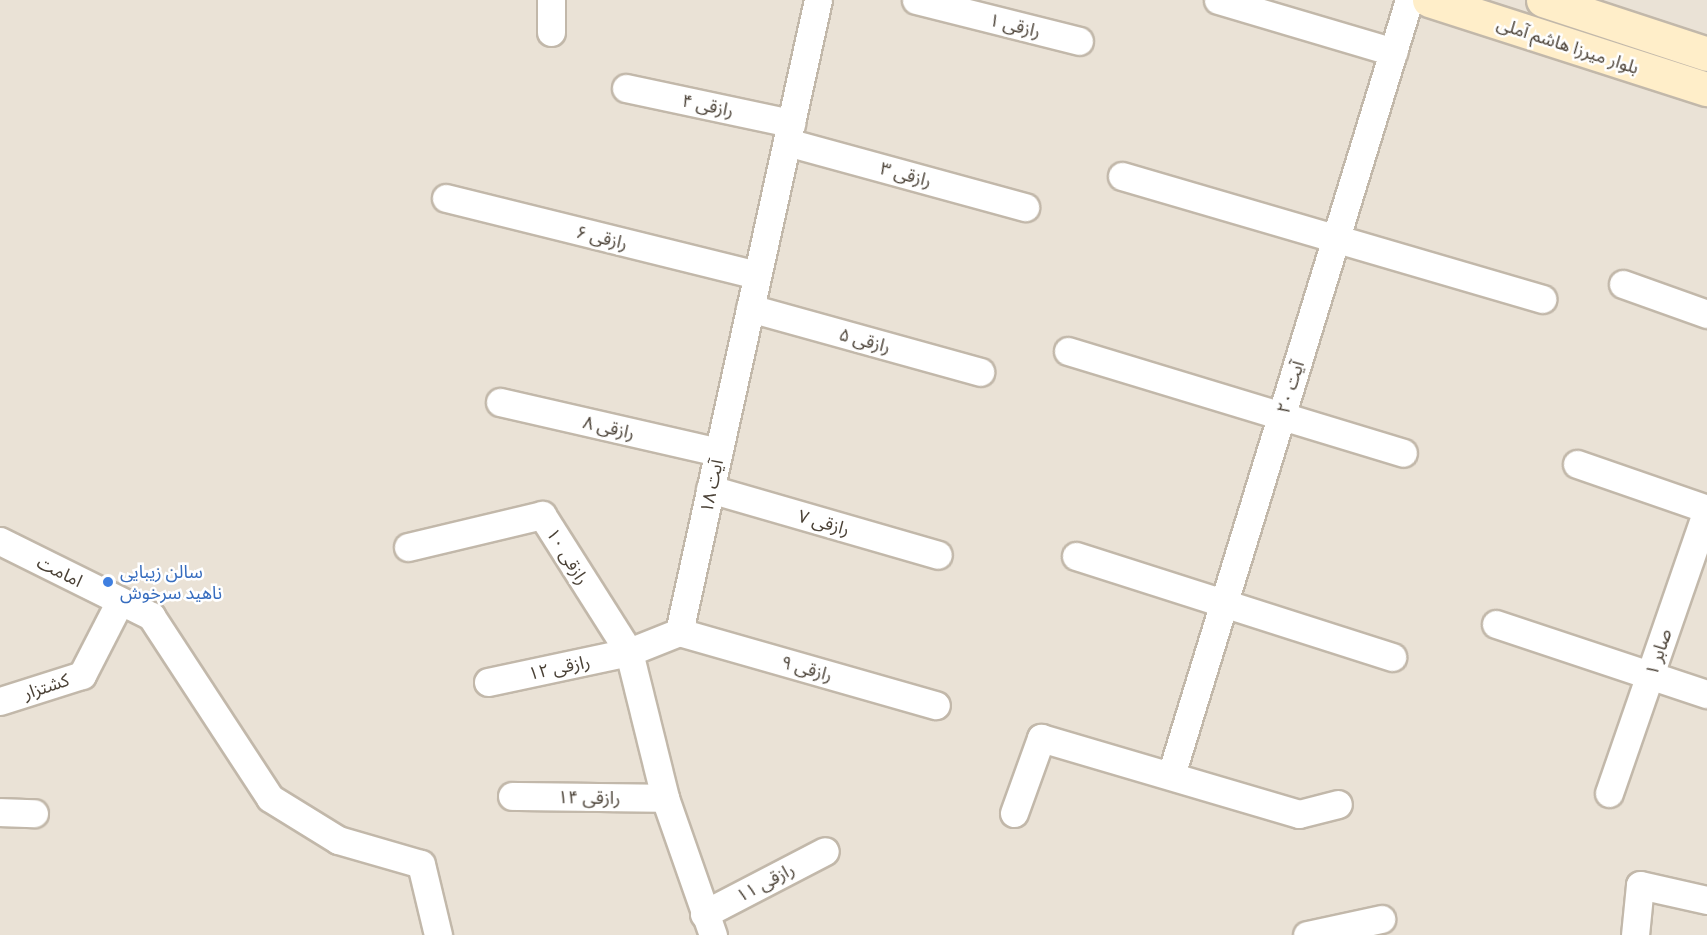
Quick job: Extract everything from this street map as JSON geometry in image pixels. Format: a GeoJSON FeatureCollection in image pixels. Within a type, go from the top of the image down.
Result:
{"type":"FeatureCollection","features":[{"type":"Feature","properties":{"kind":"main road","name":"بلوار میرزا هاشم آملی"},"geometry":{"type":"LineString","coordinates":[[1429,0],[1707,89]]}},
{"type":"Feature","properties":{"kind":"main road","name":"بلوار میرزا هاشم آملی"},"geometry":{"type":"LineString","coordinates":[[1543,0],[1707,54]]}},
{"type":"Feature","properties":{"kind":"main road"},"geometry":{"type":"LineString","coordinates":[[1645,69],[1656,37]]}},
{"type":"Feature","properties":{"kind":"street"},"geometry":{"type":"LineString","coordinates":[[551,0],[551,32]]}},
{"type":"Feature","properties":{"kind":"street","name":"آیت ۱۸"},"geometry":{"type":"LineString","coordinates":[[679,632],[818,0]]}},
{"type":"Feature","properties":{"kind":"street","name":"رازقی ۱"},"geometry":{"type":"LineString","coordinates":[[916,0],[1079,41]]}},
{"type":"Feature","properties":{"kind":"street"},"geometry":{"type":"LineString","coordinates":[[1218,0],[1393,52]]}},
{"type":"Feature","properties":{"kind":"street","name":"آیت ۲۰"},"geometry":{"type":"LineString","coordinates":[[1171,775],[1409,0]]}},
{"type":"Feature","properties":{"kind":"street","name":"رازقی ۴"},"geometry":{"type":"LineString","coordinates":[[626,88],[789,132]]}},
{"type":"Feature","properties":{"kind":"street","name":"رازقی ۳"},"geometry":{"type":"LineString","coordinates":[[789,132],[1025,207]]}},
{"type":"Feature","properties":{"kind":"street"},"geometry":{"type":"LineString","coordinates":[[1122,176],[1542,299]]}},
{"type":"Feature","properties":{"kind":"street","name":"رازقی ۶"},"geometry":{"type":"LineString","coordinates":[[446,198],[757,275]]}},
{"type":"Feature","properties":{"kind":"street"},"geometry":{"type":"LineString","coordinates":[[1623,284],[1707,314]]}},
{"type":"Feature","properties":{"kind":"street","name":"رازقی ۵"},"geometry":{"type":"LineString","coordinates":[[750,308],[980,372]]}},
{"type":"Feature","properties":{"kind":"street"},"geometry":{"type":"LineString","coordinates":[[1068,351],[1403,453]]}},
{"type":"Feature","properties":{"kind":"street","name":"رازقی ۸"},"geometry":{"type":"LineString","coordinates":[[500,402],[718,452]]}},
{"type":"Feature","properties":{"kind":"street"},"geometry":{"type":"LineString","coordinates":[[1577,464],[1707,510]]}},
{"type":"Feature","properties":{"kind":"street","name":"رازقی ۷"},"geometry":{"type":"LineString","coordinates":[[710,489],[938,555]]}},
{"type":"Feature","properties":{"kind":"street","name":"صابر ۱"},"geometry":{"type":"LineString","coordinates":[[1609,793],[1707,510]]}},
{"type":"Feature","properties":{"kind":"street","name":"رازقی ۱۰"},"geometry":{"type":"LineString","coordinates":[[408,547],[542,515],[630,652]]}},
{"type":"Feature","properties":{"kind":"street","name":"امامت"},"geometry":{"type":"LineString","coordinates":[[0,541],[151,616],[270,798],[338,840],[421,864],[438,935]]}},
{"type":"Feature","properties":{"kind":"street"},"geometry":{"type":"LineString","coordinates":[[1076,556],[1224,600],[1392,657]]}},
{"type":"Feature","properties":{"kind":"street","name":"کشتزار"},"geometry":{"type":"LineString","coordinates":[[0,701],[82,675],[120,601]]}},
{"type":"Feature","properties":{"kind":"street"},"geometry":{"type":"LineString","coordinates":[[1496,624],[1707,694]]}},
{"type":"Feature","properties":{"kind":"street"},"geometry":{"type":"LineString","coordinates":[[679,632],[630,652],[665,798],[709,924]]}},
{"type":"Feature","properties":{"kind":"street","name":"رازقی ۹"},"geometry":{"type":"LineString","coordinates":[[679,632],[936,705]]}},
{"type":"Feature","properties":{"kind":"street","name":"رازقی ۱۲"},"geometry":{"type":"LineString","coordinates":[[488,682],[630,652]]}},
{"type":"Feature","properties":{"kind":"street"},"geometry":{"type":"LineString","coordinates":[[1014,813],[1041,738],[1299,814],[1338,804]]}},
{"type":"Feature","properties":{"kind":"street","name":"رازقی ۱۴"},"geometry":{"type":"LineString","coordinates":[[512,796],[665,798]]}},
{"type":"Feature","properties":{"kind":"street"},"geometry":{"type":"LineString","coordinates":[[0,812],[34,813]]}},
{"type":"Feature","properties":{"kind":"street","name":"رازقی ۱۱"},"geometry":{"type":"LineString","coordinates":[[709,924],[825,851]]}},
{"type":"Feature","properties":{"kind":"street"},"geometry":{"type":"LineString","coordinates":[[1635,935],[1640,885],[1707,900]]}},
{"type":"Feature","properties":{"kind":"street"},"geometry":{"type":"LineString","coordinates":[[1307,935],[1381,919]]}},
{"type":"Feature","properties":{"kind":"shaded area"},"geometry":{"type":"Polygon","coordinates":[[[0,0],[1707,0],[1707,935],[0,935],[0,0]]]}},
{"type":"Feature","properties":{"kind":"place","name":"سالن زیبایی ناهید سرخوش"},"geometry":{"type":"Point","coordinates":[108,582]}}]}
